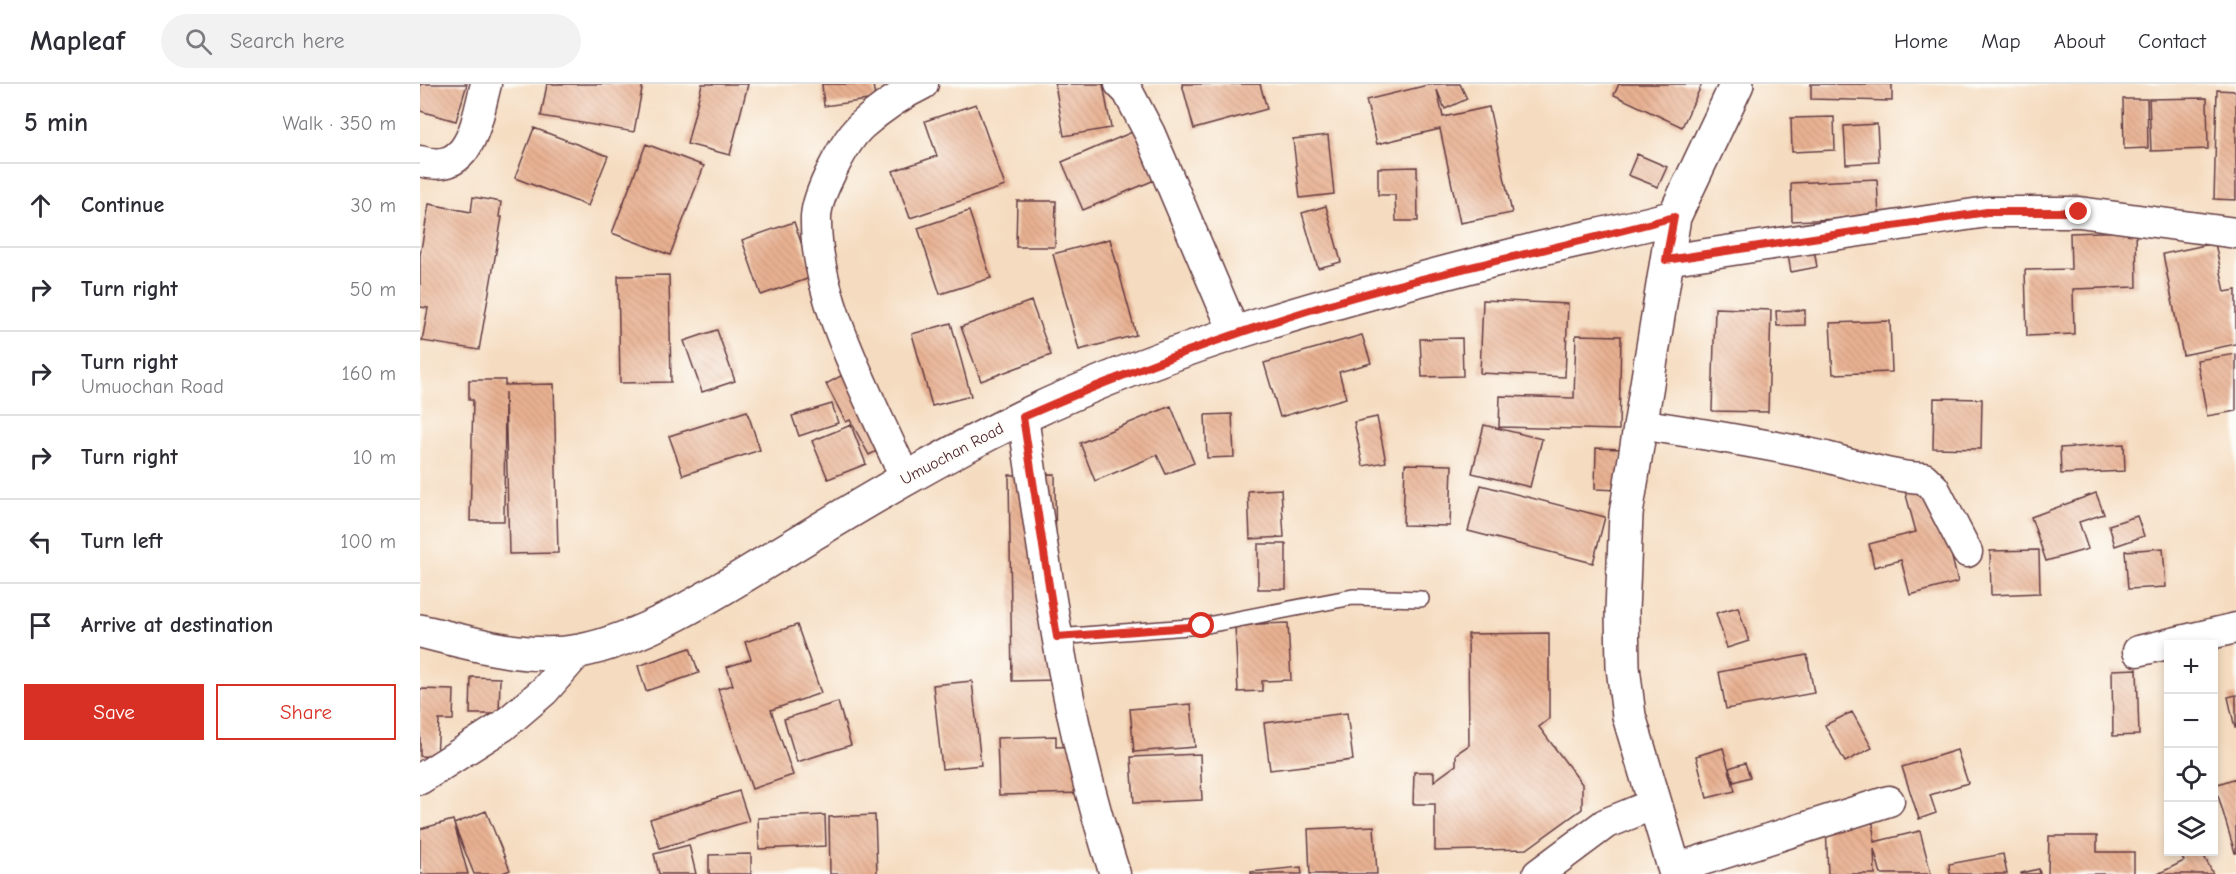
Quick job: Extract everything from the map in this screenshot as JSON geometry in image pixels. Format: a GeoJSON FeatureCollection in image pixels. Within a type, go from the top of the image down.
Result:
{"type":"FeatureCollection","features":[{"type":"Feature","properties":{"kind":"street"},"geometry":{"type":"LineString","coordinates":[[420,161],[433,165],[449,162],[462,154],[469,141],[486,84]]}},
{"type":"Feature","properties":{"kind":"street"},"geometry":{"type":"LineString","coordinates":[[905,478],[828,296],[819,256],[816,215],[826,179],[860,126],[922,84]]}},
{"type":"Feature","properties":{"kind":"street"},"geometry":{"type":"LineString","coordinates":[[1120,84],[1128,92],[1150,134],[1235,334]]}},
{"type":"Feature","properties":{"kind":"street"},"geometry":{"type":"LineString","coordinates":[[1737,84],[1674,217],[1666,260],[1626,514],[1622,611],[1623,667],[1629,716],[1675,872],[1889,801]]}},
{"type":"Feature","properties":{"kind":"street"},"geometry":{"type":"LineString","coordinates":[[1666,260],[1987,212],[2079,212],[2236,233]]}},
{"type":"Feature","properties":{"kind":"street","name":"Umuochan Road"},"geometry":{"type":"LineString","coordinates":[[420,631],[513,653],[579,651],[645,630],[750,571],[905,478],[1023,417],[1128,372],[1235,334],[1438,274],[1604,236],[1674,217]]}},
{"type":"Feature","properties":{"kind":"street"},"geometry":{"type":"LineString","coordinates":[[1023,417],[1057,637],[1098,824],[1115,874]]}},
{"type":"Feature","properties":{"kind":"street"},"geometry":{"type":"LineString","coordinates":[[1640,424],[1746,440],[1827,457],[1904,478],[1924,478],[1934,488],[1967,552]]}},
{"type":"Feature","properties":{"kind":"street"},"geometry":{"type":"LineString","coordinates":[[2138,651],[2236,628]]}},
{"type":"Feature","properties":{"kind":"street"},"geometry":{"type":"LineString","coordinates":[[420,779],[503,726],[544,691],[579,651]]}},
{"type":"Feature","properties":{"kind":"street"},"geometry":{"type":"LineString","coordinates":[[1538,874],[1605,824],[1654,804]]}},
{"type":"Feature","properties":{"kind":"lane"},"geometry":{"type":"LineString","coordinates":[[1057,637],[1202,626],[1353,597],[1420,599]]}},
{"type":"Feature","properties":{"kind":"building"},"geometry":{"type":"Polygon","coordinates":[[[420,84],[467,84],[456,121],[420,111],[420,84]]]}},
{"type":"Feature","properties":{"kind":"building"},"geometry":{"type":"Polygon","coordinates":[[[547,84],[643,84],[634,132],[541,116],[547,84]]]}},
{"type":"Feature","properties":{"kind":"building"},"geometry":{"type":"Polygon","coordinates":[[[702,84],[748,84],[730,155],[687,144],[702,84]]]}},
{"type":"Feature","properties":{"kind":"building"},"geometry":{"type":"Polygon","coordinates":[[[822,84],[873,84],[875,99],[824,106],[822,84]]]}},
{"type":"Feature","properties":{"kind":"building"},"geometry":{"type":"Polygon","coordinates":[[[1055,84],[1103,84],[1111,128],[1064,136],[1055,84]]]}},
{"type":"Feature","properties":{"kind":"building"},"geometry":{"type":"Polygon","coordinates":[[[1182,84],[1260,84],[1267,109],[1194,129],[1182,84]]]}},
{"type":"Feature","properties":{"kind":"building"},"geometry":{"type":"Polygon","coordinates":[[[1432,84],[1460,84],[1467,99],[1445,109],[1437,90],[1443,117],[1489,107],[1512,213],[1460,223],[1440,129],[1377,144],[1366,100],[1432,84]]]}},
{"type":"Feature","properties":{"kind":"building"},"geometry":{"type":"Polygon","coordinates":[[[1619,84],[1702,84],[1682,127],[1614,95],[1619,84]]]}},
{"type":"Feature","properties":{"kind":"building"},"geometry":{"type":"Polygon","coordinates":[[[1811,84],[1892,84],[1892,101],[1811,99],[1811,84]]]}},
{"type":"Feature","properties":{"kind":"building"},"geometry":{"type":"Polygon","coordinates":[[[2217,90],[2236,91],[2236,200],[2214,199],[2217,90]]]}},
{"type":"Feature","properties":{"kind":"building"},"geometry":{"type":"Polygon","coordinates":[[[2207,98],[2208,149],[2151,151],[2149,99],[2207,98]]]}},
{"type":"Feature","properties":{"kind":"building"},"geometry":{"type":"Polygon","coordinates":[[[2123,99],[2147,99],[2148,148],[2124,149],[2123,99]]]}},
{"type":"Feature","properties":{"kind":"building"},"geometry":{"type":"Polygon","coordinates":[[[976,104],[1005,186],[910,218],[893,171],[937,156],[925,121],[976,104]]]}},
{"type":"Feature","properties":{"kind":"building"},"geometry":{"type":"Polygon","coordinates":[[[1834,117],[1835,150],[1792,152],[1791,118],[1834,117]]]}},
{"type":"Feature","properties":{"kind":"building"},"geometry":{"type":"Polygon","coordinates":[[[1877,124],[1879,162],[1846,164],[1844,126],[1877,124]]]}},
{"type":"Feature","properties":{"kind":"building"},"geometry":{"type":"Polygon","coordinates":[[[534,128],[608,156],[588,206],[515,178],[534,128]]]}},
{"type":"Feature","properties":{"kind":"building"},"geometry":{"type":"Polygon","coordinates":[[[1137,130],[1157,179],[1083,210],[1062,162],[1137,130]]]}},
{"type":"Feature","properties":{"kind":"building"},"geometry":{"type":"Polygon","coordinates":[[[1328,135],[1334,194],[1300,198],[1293,139],[1328,135]]]}},
{"type":"Feature","properties":{"kind":"building"},"geometry":{"type":"Polygon","coordinates":[[[646,144],[704,166],[670,255],[612,233],[646,144]]]}},
{"type":"Feature","properties":{"kind":"building"},"geometry":{"type":"Polygon","coordinates":[[[1637,154],[1667,167],[1658,187],[1628,175],[1637,154]]]}},
{"type":"Feature","properties":{"kind":"building"},"geometry":{"type":"Polygon","coordinates":[[[1417,167],[1418,221],[1396,221],[1395,195],[1378,195],[1378,168],[1417,167]]]}},
{"type":"Feature","properties":{"kind":"building"},"geometry":{"type":"Polygon","coordinates":[[[1877,179],[1879,217],[1792,221],[1791,183],[1877,179]]]}},
{"type":"Feature","properties":{"kind":"building"},"geometry":{"type":"Polygon","coordinates":[[[473,197],[501,202],[499,217],[502,217],[479,350],[422,341],[428,308],[420,307],[420,255],[429,204],[471,212],[473,197]]]}},
{"type":"Feature","properties":{"kind":"building"},"geometry":{"type":"Polygon","coordinates":[[[1017,201],[1056,201],[1055,247],[1016,247],[1017,201]]]}},
{"type":"Feature","properties":{"kind":"building"},"geometry":{"type":"Polygon","coordinates":[[[1326,206],[1341,262],[1318,268],[1302,213],[1326,206]]]}},
{"type":"Feature","properties":{"kind":"building"},"geometry":{"type":"Polygon","coordinates":[[[969,211],[991,278],[940,294],[918,228],[969,211]]]}},
{"type":"Feature","properties":{"kind":"building"},"geometry":{"type":"Polygon","coordinates":[[[794,222],[813,277],[761,295],[742,240],[794,222]]]}},
{"type":"Feature","properties":{"kind":"building"},"geometry":{"type":"Polygon","coordinates":[[[2136,231],[2137,287],[2073,289],[2074,334],[2027,336],[2025,270],[2071,269],[2070,233],[2136,231]]]}},
{"type":"Feature","properties":{"kind":"building"},"geometry":{"type":"Polygon","coordinates":[[[1110,239],[1136,335],[1079,350],[1053,254],[1110,239]]]}},
{"type":"Feature","properties":{"kind":"building"},"geometry":{"type":"Polygon","coordinates":[[[2215,243],[2225,292],[2236,290],[2236,344],[2183,355],[2163,254],[2215,243]]]}},
{"type":"Feature","properties":{"kind":"building"},"geometry":{"type":"Polygon","coordinates":[[[1814,250],[1817,267],[1791,272],[1788,255],[1814,250]]]}},
{"type":"Feature","properties":{"kind":"building"},"geometry":{"type":"Polygon","coordinates":[[[669,275],[671,382],[620,383],[618,276],[669,275]]]}},
{"type":"Feature","properties":{"kind":"building"},"geometry":{"type":"Polygon","coordinates":[[[1483,300],[1568,304],[1565,377],[1480,373],[1483,300]]]}},
{"type":"Feature","properties":{"kind":"building"},"geometry":{"type":"Polygon","coordinates":[[[1031,301],[1051,355],[981,381],[961,327],[1031,301]]]}},
{"type":"Feature","properties":{"kind":"building"},"geometry":{"type":"Polygon","coordinates":[[[1715,308],[1771,310],[1768,412],[1712,411],[1715,308]]]}},
{"type":"Feature","properties":{"kind":"building"},"geometry":{"type":"Polygon","coordinates":[[[1805,310],[1805,325],[1777,326],[1776,311],[1805,310]]]}},
{"type":"Feature","properties":{"kind":"building"},"geometry":{"type":"Polygon","coordinates":[[[1890,321],[1892,372],[1833,374],[1830,323],[1890,321]]]}},
{"type":"Feature","properties":{"kind":"building"},"geometry":{"type":"Polygon","coordinates":[[[951,323],[971,396],[932,406],[912,334],[951,323]]]}},
{"type":"Feature","properties":{"kind":"building"},"geometry":{"type":"Polygon","coordinates":[[[717,330],[735,381],[702,392],[684,341],[717,330]]]}},
{"type":"Feature","properties":{"kind":"building"},"geometry":{"type":"Polygon","coordinates":[[[1362,335],[1371,363],[1339,372],[1346,398],[1280,417],[1264,363],[1362,335]]]}},
{"type":"Feature","properties":{"kind":"building"},"geometry":{"type":"Polygon","coordinates":[[[1576,335],[1621,336],[1619,430],[1499,427],[1500,396],[1574,398],[1576,335]]]}},
{"type":"Feature","properties":{"kind":"building"},"geometry":{"type":"Polygon","coordinates":[[[1462,338],[1463,376],[1422,377],[1420,339],[1462,338]]]}},
{"type":"Feature","properties":{"kind":"building"},"geometry":{"type":"Polygon","coordinates":[[[2236,354],[2236,411],[2207,416],[2197,360],[2236,354]]]}},
{"type":"Feature","properties":{"kind":"building"},"geometry":{"type":"Polygon","coordinates":[[[855,368],[893,443],[869,455],[850,420],[846,422],[826,384],[855,368]]]}},
{"type":"Feature","properties":{"kind":"building"},"geometry":{"type":"Polygon","coordinates":[[[469,380],[505,380],[505,385],[554,384],[558,553],[509,554],[505,392],[504,521],[470,521],[473,400],[469,400],[469,380]]]}},
{"type":"Feature","properties":{"kind":"building"},"geometry":{"type":"Polygon","coordinates":[[[1934,398],[1982,399],[1981,449],[1933,448],[1934,398]]]}},
{"type":"Feature","properties":{"kind":"building"},"geometry":{"type":"Polygon","coordinates":[[[832,404],[838,423],[799,436],[792,416],[832,404]]]}},
{"type":"Feature","properties":{"kind":"building"},"geometry":{"type":"Polygon","coordinates":[[[1171,406],[1194,463],[1166,474],[1157,455],[1095,481],[1080,443],[1171,406]]]}},
{"type":"Feature","properties":{"kind":"building"},"geometry":{"type":"Polygon","coordinates":[[[747,411],[760,450],[683,475],[669,436],[747,411]]]}},
{"type":"Feature","properties":{"kind":"building"},"geometry":{"type":"Polygon","coordinates":[[[1232,414],[1234,457],[1207,458],[1205,415],[1232,414]]]}},
{"type":"Feature","properties":{"kind":"building"},"geometry":{"type":"Polygon","coordinates":[[[1377,417],[1386,462],[1363,466],[1354,422],[1377,417]]]}},
{"type":"Feature","properties":{"kind":"building"},"geometry":{"type":"Polygon","coordinates":[[[851,425],[866,464],[828,479],[812,441],[851,425]]]}},
{"type":"Feature","properties":{"kind":"building"},"geometry":{"type":"Polygon","coordinates":[[[1484,425],[1542,439],[1530,487],[1472,473],[1484,425]]]}},
{"type":"Feature","properties":{"kind":"building"},"geometry":{"type":"Polygon","coordinates":[[[2124,444],[2125,471],[2061,474],[2060,448],[2124,444]]]}},
{"type":"Feature","properties":{"kind":"building"},"geometry":{"type":"Polygon","coordinates":[[[1596,448],[1622,449],[1620,490],[1595,489],[1596,448]]]}},
{"type":"Feature","properties":{"kind":"building"},"geometry":{"type":"Polygon","coordinates":[[[1405,464],[1452,465],[1450,526],[1403,525],[1405,464]]]}},
{"type":"Feature","properties":{"kind":"building"},"geometry":{"type":"Polygon","coordinates":[[[1931,473],[1958,582],[1910,595],[1901,560],[1874,567],[1869,544],[1916,532],[1902,480],[1931,473]]]}},
{"type":"Feature","properties":{"kind":"building"},"geometry":{"type":"Polygon","coordinates":[[[1055,474],[1057,680],[1012,681],[1009,475],[1055,474]]]}},
{"type":"Feature","properties":{"kind":"building"},"geometry":{"type":"Polygon","coordinates":[[[1481,485],[1605,517],[1593,563],[1468,531],[1481,485]]]}},
{"type":"Feature","properties":{"kind":"building"},"geometry":{"type":"Polygon","coordinates":[[[1281,489],[1284,537],[1250,539],[1248,491],[1281,489]]]}},
{"type":"Feature","properties":{"kind":"building"},"geometry":{"type":"Polygon","coordinates":[[[2096,493],[2104,514],[2079,522],[2088,549],[2046,561],[2031,517],[2096,493]]]}},
{"type":"Feature","properties":{"kind":"building"},"geometry":{"type":"Polygon","coordinates":[[[2137,516],[2144,536],[2115,546],[2109,525],[2137,516]]]}},
{"type":"Feature","properties":{"kind":"building"},"geometry":{"type":"Polygon","coordinates":[[[1258,544],[1286,544],[1286,589],[1258,589],[1258,544]]]}},
{"type":"Feature","properties":{"kind":"building"},"geometry":{"type":"Polygon","coordinates":[[[2163,548],[2166,587],[2128,589],[2125,551],[2163,548]]]}},
{"type":"Feature","properties":{"kind":"building"},"geometry":{"type":"Polygon","coordinates":[[[2039,550],[2040,593],[1991,595],[1990,551],[2039,550]]]}},
{"type":"Feature","properties":{"kind":"building"},"geometry":{"type":"Polygon","coordinates":[[[1738,607],[1749,641],[1727,648],[1716,613],[1738,607]]]}},
{"type":"Feature","properties":{"kind":"building"},"geometry":{"type":"Polygon","coordinates":[[[1288,623],[1291,680],[1262,681],[1262,691],[1238,692],[1235,625],[1288,623]]]}},
{"type":"Feature","properties":{"kind":"building"},"geometry":{"type":"Polygon","coordinates":[[[797,625],[821,693],[771,710],[793,775],[752,789],[718,689],[733,685],[727,667],[751,659],[745,642],[797,625]]]}},
{"type":"Feature","properties":{"kind":"building"},"geometry":{"type":"Polygon","coordinates":[[[1549,633],[1549,719],[1539,727],[1582,784],[1582,809],[1527,849],[1435,851],[1435,804],[1413,804],[1414,772],[1434,772],[1434,781],[1456,765],[1456,754],[1469,745],[1468,634],[1549,633]]]}},
{"type":"Feature","properties":{"kind":"building"},"geometry":{"type":"Polygon","coordinates":[[[690,648],[699,673],[646,691],[638,666],[690,648]]]}},
{"type":"Feature","properties":{"kind":"building"},"geometry":{"type":"Polygon","coordinates":[[[1807,655],[1814,693],[1726,709],[1719,672],[1807,655]]]}},
{"type":"Feature","properties":{"kind":"building"},"geometry":{"type":"Polygon","coordinates":[[[2137,669],[2139,735],[2113,736],[2112,670],[2137,669]]]}},
{"type":"Feature","properties":{"kind":"building"},"geometry":{"type":"Polygon","coordinates":[[[471,677],[500,678],[499,714],[470,714],[471,677]]]}},
{"type":"Feature","properties":{"kind":"building"},"geometry":{"type":"Polygon","coordinates":[[[972,681],[981,765],[942,769],[933,685],[972,681]]]}},
{"type":"Feature","properties":{"kind":"building"},"geometry":{"type":"Polygon","coordinates":[[[420,689],[454,690],[453,720],[439,720],[437,757],[420,756],[420,689]]]}},
{"type":"Feature","properties":{"kind":"building"},"geometry":{"type":"Polygon","coordinates":[[[2236,695],[2236,728],[2235,728],[2228,697],[2236,695]]]}},
{"type":"Feature","properties":{"kind":"building"},"geometry":{"type":"Polygon","coordinates":[[[838,702],[851,745],[797,762],[784,719],[838,702]]]}},
{"type":"Feature","properties":{"kind":"building"},"geometry":{"type":"Polygon","coordinates":[[[1191,704],[1195,747],[1134,752],[1130,709],[1191,704]]]}},
{"type":"Feature","properties":{"kind":"building"},"geometry":{"type":"Polygon","coordinates":[[[1852,712],[1872,748],[1845,762],[1825,725],[1852,712]]]}},
{"type":"Feature","properties":{"kind":"building"},"geometry":{"type":"Polygon","coordinates":[[[1347,713],[1353,760],[1270,770],[1264,723],[1347,713]]]}},
{"type":"Feature","properties":{"kind":"building"},"geometry":{"type":"Polygon","coordinates":[[[1056,736],[1056,747],[1083,746],[1084,793],[999,795],[997,738],[1056,736]]]}},
{"type":"Feature","properties":{"kind":"building"},"geometry":{"type":"Polygon","coordinates":[[[1723,748],[1735,791],[1707,798],[1696,756],[1723,748]]]}},
{"type":"Feature","properties":{"kind":"building"},"geometry":{"type":"Polygon","coordinates":[[[1957,750],[1968,783],[1930,795],[1936,813],[1919,819],[1902,767],[1957,750]]]}},
{"type":"Feature","properties":{"kind":"building"},"geometry":{"type":"Polygon","coordinates":[[[1200,754],[1202,800],[1134,803],[1131,757],[1200,754]]]}},
{"type":"Feature","properties":{"kind":"building"},"geometry":{"type":"Polygon","coordinates":[[[1745,763],[1750,777],[1734,782],[1729,768],[1745,763]]]}},
{"type":"Feature","properties":{"kind":"building"},"geometry":{"type":"Polygon","coordinates":[[[2236,778],[2236,853],[2218,795],[2218,784],[2236,778]]]}},
{"type":"Feature","properties":{"kind":"building"},"geometry":{"type":"Polygon","coordinates":[[[739,791],[749,821],[660,848],[650,819],[739,791]]]}},
{"type":"Feature","properties":{"kind":"building"},"geometry":{"type":"Polygon","coordinates":[[[486,811],[510,870],[500,874],[474,874],[454,824],[486,811]]]}},
{"type":"Feature","properties":{"kind":"building"},"geometry":{"type":"Polygon","coordinates":[[[825,815],[826,846],[759,849],[758,818],[825,815]]]}},
{"type":"Feature","properties":{"kind":"building"},"geometry":{"type":"Polygon","coordinates":[[[875,815],[877,874],[830,874],[829,817],[875,815]]]}},
{"type":"Feature","properties":{"kind":"building"},"geometry":{"type":"Polygon","coordinates":[[[453,820],[468,874],[420,874],[420,829],[453,820]]]}},
{"type":"Feature","properties":{"kind":"building"},"geometry":{"type":"Polygon","coordinates":[[[1873,823],[1874,842],[1920,831],[1931,874],[1881,874],[1874,849],[1875,874],[1828,874],[1826,825],[1873,823]]]}},
{"type":"Feature","properties":{"kind":"building"},"geometry":{"type":"Polygon","coordinates":[[[1374,826],[1377,874],[1310,874],[1308,829],[1374,826]]]}},
{"type":"Feature","properties":{"kind":"building"},"geometry":{"type":"Polygon","coordinates":[[[2049,836],[2097,836],[2097,852],[2134,852],[2134,874],[2048,874],[2049,836]]]}},
{"type":"Feature","properties":{"kind":"building"},"geometry":{"type":"Polygon","coordinates":[[[689,845],[696,874],[659,874],[654,854],[689,845]]]}},
{"type":"Feature","properties":{"kind":"building"},"geometry":{"type":"Polygon","coordinates":[[[751,854],[751,874],[709,874],[709,855],[751,854]]]}},
{"type":"Feature","properties":{"kind":"building"},"geometry":{"type":"Polygon","coordinates":[[[2003,854],[2007,874],[1950,874],[1949,864],[2003,854]]]}},
{"type":"Feature","properties":{"kind":"building"},"geometry":{"type":"Polygon","coordinates":[[[2181,856],[2204,856],[2213,874],[2158,874],[2184,861],[2181,856]]]}},
{"type":"Feature","properties":{"kind":"building"},"geometry":{"type":"Polygon","coordinates":[[[1301,867],[1302,874],[1251,874],[1251,872],[1301,867]]]}},
{"type":"Feature","properties":{"kind":"building"},"geometry":{"type":"Polygon","coordinates":[[[2039,869],[2040,874],[2021,874],[2021,873],[2039,869]]]}},
{"type":"Feature","properties":{"kind":"route"},"geometry":{"type":"LineString","coordinates":[[1202,626],[1057,637],[1023,417],[1128,372],[1235,334],[1347,299],[1674,217],[1666,260],[1987,212],[2079,212]]}}]}
